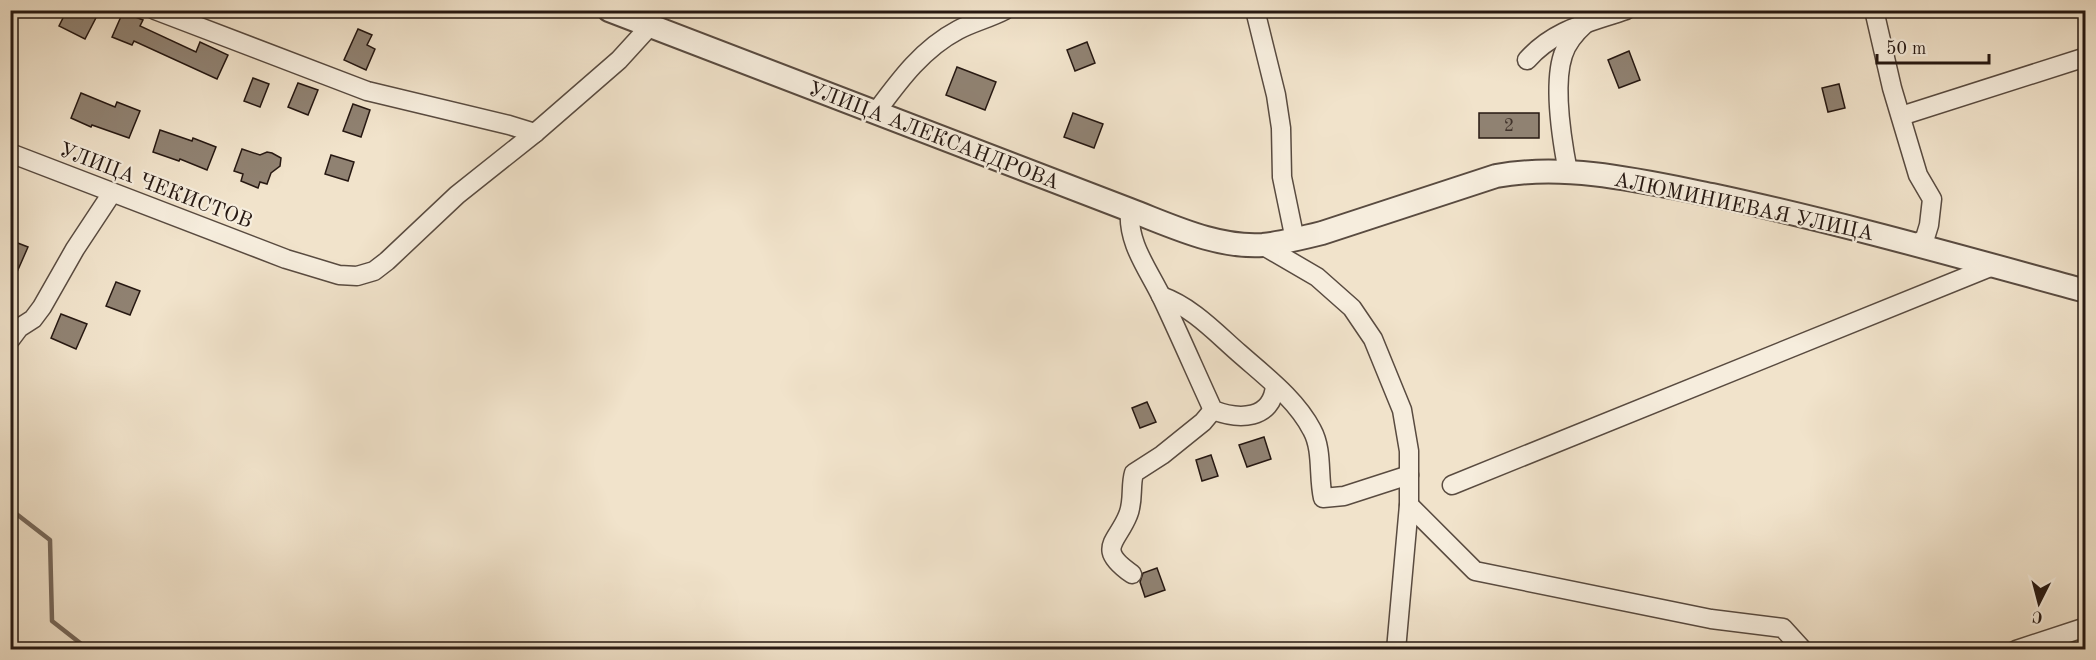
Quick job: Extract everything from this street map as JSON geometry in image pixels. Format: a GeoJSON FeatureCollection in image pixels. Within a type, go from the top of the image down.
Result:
{"type":"FeatureCollection","features":[{"type":"Feature","properties":{"kind":"street"},"geometry":{"type":"LineString","coordinates":[[155,10],[368,91],[535,133]]}},
{"type":"Feature","properties":{"kind":"street","name":"УЛИЦА АЛЕКСАНДРОВА"},"geometry":{"type":"LineString","coordinates":[[609,10],[1197,235],[1221,241],[1262,245]]}},
{"type":"Feature","properties":{"kind":"street"},"geometry":{"type":"LineString","coordinates":[[876,112],[903,74],[941,40],[959,29],[1005,10]]}},
{"type":"Feature","properties":{"kind":"street"},"geometry":{"type":"LineString","coordinates":[[1255,10],[1276,95],[1281,128],[1282,177],[1295,240]]}},
{"type":"Feature","properties":{"kind":"street"},"geometry":{"type":"LineString","coordinates":[[1527,60],[1548,39],[1559,33],[1626,10]]}},
{"type":"Feature","properties":{"kind":"street"},"geometry":{"type":"LineString","coordinates":[[1874,10],[1892,88],[1918,175],[1932,199],[1925,238],[1917,244]]}},
{"type":"Feature","properties":{"kind":"street"},"geometry":{"type":"LineString","coordinates":[[1568,172],[1561,124],[1559,84],[1562,56],[1571,37],[1585,24]]}},
{"type":"Feature","properties":{"kind":"street","name":"УЛИЦА ЧЕКИСТОВ"},"geometry":{"type":"LineString","coordinates":[[10,153],[286,259],[339,275],[357,276],[374,271],[387,261],[457,195],[535,133],[619,60],[650,26]]}},
{"type":"Feature","properties":{"kind":"street"},"geometry":{"type":"LineString","coordinates":[[1901,116],[2085,57]]}},
{"type":"Feature","properties":{"kind":"street","name":"АЛЮМИНИЕВАЯ УЛИЦА"},"geometry":{"type":"LineString","coordinates":[[1262,245],[1322,233],[1496,176],[1524,171],[1568,172],[1649,183],[1765,207],[1917,244],[2085,291]]}},
{"type":"Feature","properties":{"kind":"street"},"geometry":{"type":"LineString","coordinates":[[10,340],[19,328],[33,319],[42,307],[75,249],[112,193]]}},
{"type":"Feature","properties":{"kind":"street"},"geometry":{"type":"LineString","coordinates":[[1130,210],[1130,231],[1135,245],[1213,410],[1222,414],[1244,416],[1260,412],[1271,404],[1275,386]]}},
{"type":"Feature","properties":{"kind":"street"},"geometry":{"type":"LineString","coordinates":[[1262,245],[1324,282],[1352,308],[1373,339],[1402,410],[1408,451],[1410,505],[1396,650]]}},
{"type":"Feature","properties":{"kind":"street"},"geometry":{"type":"LineString","coordinates":[[1452,485],[1993,266]]}},
{"type":"Feature","properties":{"kind":"street"},"geometry":{"type":"LineString","coordinates":[[1161,296],[1197,316],[1275,386],[1299,411],[1313,431],[1317,442],[1323,498],[1344,496],[1409,475]]}},
{"type":"Feature","properties":{"kind":"street"},"geometry":{"type":"LineString","coordinates":[[1132,573],[1116,561],[1112,552],[1112,542],[1128,515],[1134,473],[1162,455],[1203,422],[1213,410]]}},
{"type":"Feature","properties":{"kind":"street"},"geometry":{"type":"LineString","coordinates":[[1410,505],[1475,571],[1711,619],[1783,628],[1803,650]]}},
{"type":"Feature","properties":{"kind":"street"},"geometry":{"type":"LineString","coordinates":[[2016,650],[2085,627]]}},
{"type":"Feature","properties":{"kind":"building"},"geometry":{"type":"Polygon","coordinates":[[[67,10],[100,10],[85,39],[59,26],[67,10]]]}},
{"type":"Feature","properties":{"kind":"building"},"geometry":{"type":"Polygon","coordinates":[[[123,12],[143,20],[140,26],[196,52],[200,42],[228,55],[217,79],[134,41],[132,45],[112,37],[123,12]]]}},
{"type":"Feature","properties":{"kind":"building"},"geometry":{"type":"Polygon","coordinates":[[[358,29],[372,35],[367,45],[375,49],[366,70],[344,60],[358,29]]]}},
{"type":"Feature","properties":{"kind":"building"},"geometry":{"type":"Polygon","coordinates":[[[1087,42],[1095,63],[1075,71],[1067,50],[1087,42]]]}},
{"type":"Feature","properties":{"kind":"building"},"geometry":{"type":"Polygon","coordinates":[[[1629,51],[1640,80],[1619,88],[1608,60],[1629,51]]]}},
{"type":"Feature","properties":{"kind":"building"},"geometry":{"type":"Polygon","coordinates":[[[957,67],[996,82],[985,110],[946,95],[957,67]]]}},
{"type":"Feature","properties":{"kind":"building"},"geometry":{"type":"Polygon","coordinates":[[[253,78],[269,84],[260,107],[244,101],[253,78]]]}},
{"type":"Feature","properties":{"kind":"building"},"geometry":{"type":"Polygon","coordinates":[[[298,83],[318,90],[308,115],[288,107],[298,83]]]}},
{"type":"Feature","properties":{"kind":"building"},"geometry":{"type":"Polygon","coordinates":[[[1839,84],[1845,108],[1828,112],[1822,88],[1839,84]]]}},
{"type":"Feature","properties":{"kind":"building"},"geometry":{"type":"Polygon","coordinates":[[[81,93],[115,107],[117,102],[140,111],[129,138],[92,125],[91,127],[71,118],[81,93]]]}},
{"type":"Feature","properties":{"kind":"building"},"geometry":{"type":"Polygon","coordinates":[[[353,104],[370,110],[361,137],[343,131],[353,104]]]}},
{"type":"Feature","properties":{"kind":"building"},"geometry":{"type":"Polygon","coordinates":[[[1073,113],[1103,124],[1094,148],[1064,137],[1073,113]]]}},
{"type":"Feature","properties":{"kind":"building"},"geometry":{"type":"Polygon","coordinates":[[[1479,113],[1539,113],[1539,138],[1479,138],[1479,113]]]}},
{"type":"Feature","properties":{"kind":"building"},"geometry":{"type":"Polygon","coordinates":[[[160,130],[192,141],[193,138],[216,147],[207,170],[180,159],[179,161],[153,152],[160,130]]]}},
{"type":"Feature","properties":{"kind":"building"},"geometry":{"type":"Polygon","coordinates":[[[242,149],[260,155],[267,152],[272,153],[281,158],[280,166],[271,173],[267,184],[260,182],[258,188],[241,181],[243,174],[234,171],[242,149]]]}},
{"type":"Feature","properties":{"kind":"building"},"geometry":{"type":"Polygon","coordinates":[[[331,155],[354,162],[348,181],[325,174],[331,155]]]}},
{"type":"Feature","properties":{"kind":"building"},"geometry":{"type":"Polygon","coordinates":[[[10,240],[28,247],[10,288],[10,240]]]}},
{"type":"Feature","properties":{"kind":"building"},"geometry":{"type":"Polygon","coordinates":[[[116,282],[140,291],[130,315],[106,306],[116,282]]]}},
{"type":"Feature","properties":{"kind":"building"},"geometry":{"type":"Polygon","coordinates":[[[61,314],[87,324],[76,349],[51,338],[61,314]]]}},
{"type":"Feature","properties":{"kind":"building"},"geometry":{"type":"Polygon","coordinates":[[[1147,402],[1156,422],[1140,428],[1132,408],[1147,402]]]}},
{"type":"Feature","properties":{"kind":"building"},"geometry":{"type":"Polygon","coordinates":[[[1264,437],[1271,459],[1247,467],[1239,445],[1264,437]]]}},
{"type":"Feature","properties":{"kind":"building"},"geometry":{"type":"Polygon","coordinates":[[[1211,455],[1218,476],[1202,481],[1196,460],[1211,455]]]}},
{"type":"Feature","properties":{"kind":"building"},"geometry":{"type":"Polygon","coordinates":[[[1157,568],[1165,590],[1145,597],[1140,582],[1143,573],[1157,568]]]}},
{"type":"Feature","properties":{"kind":"waterway"},"geometry":{"type":"LineString","coordinates":[[10,509],[50,540],[52,621],[89,650]]}}]}
